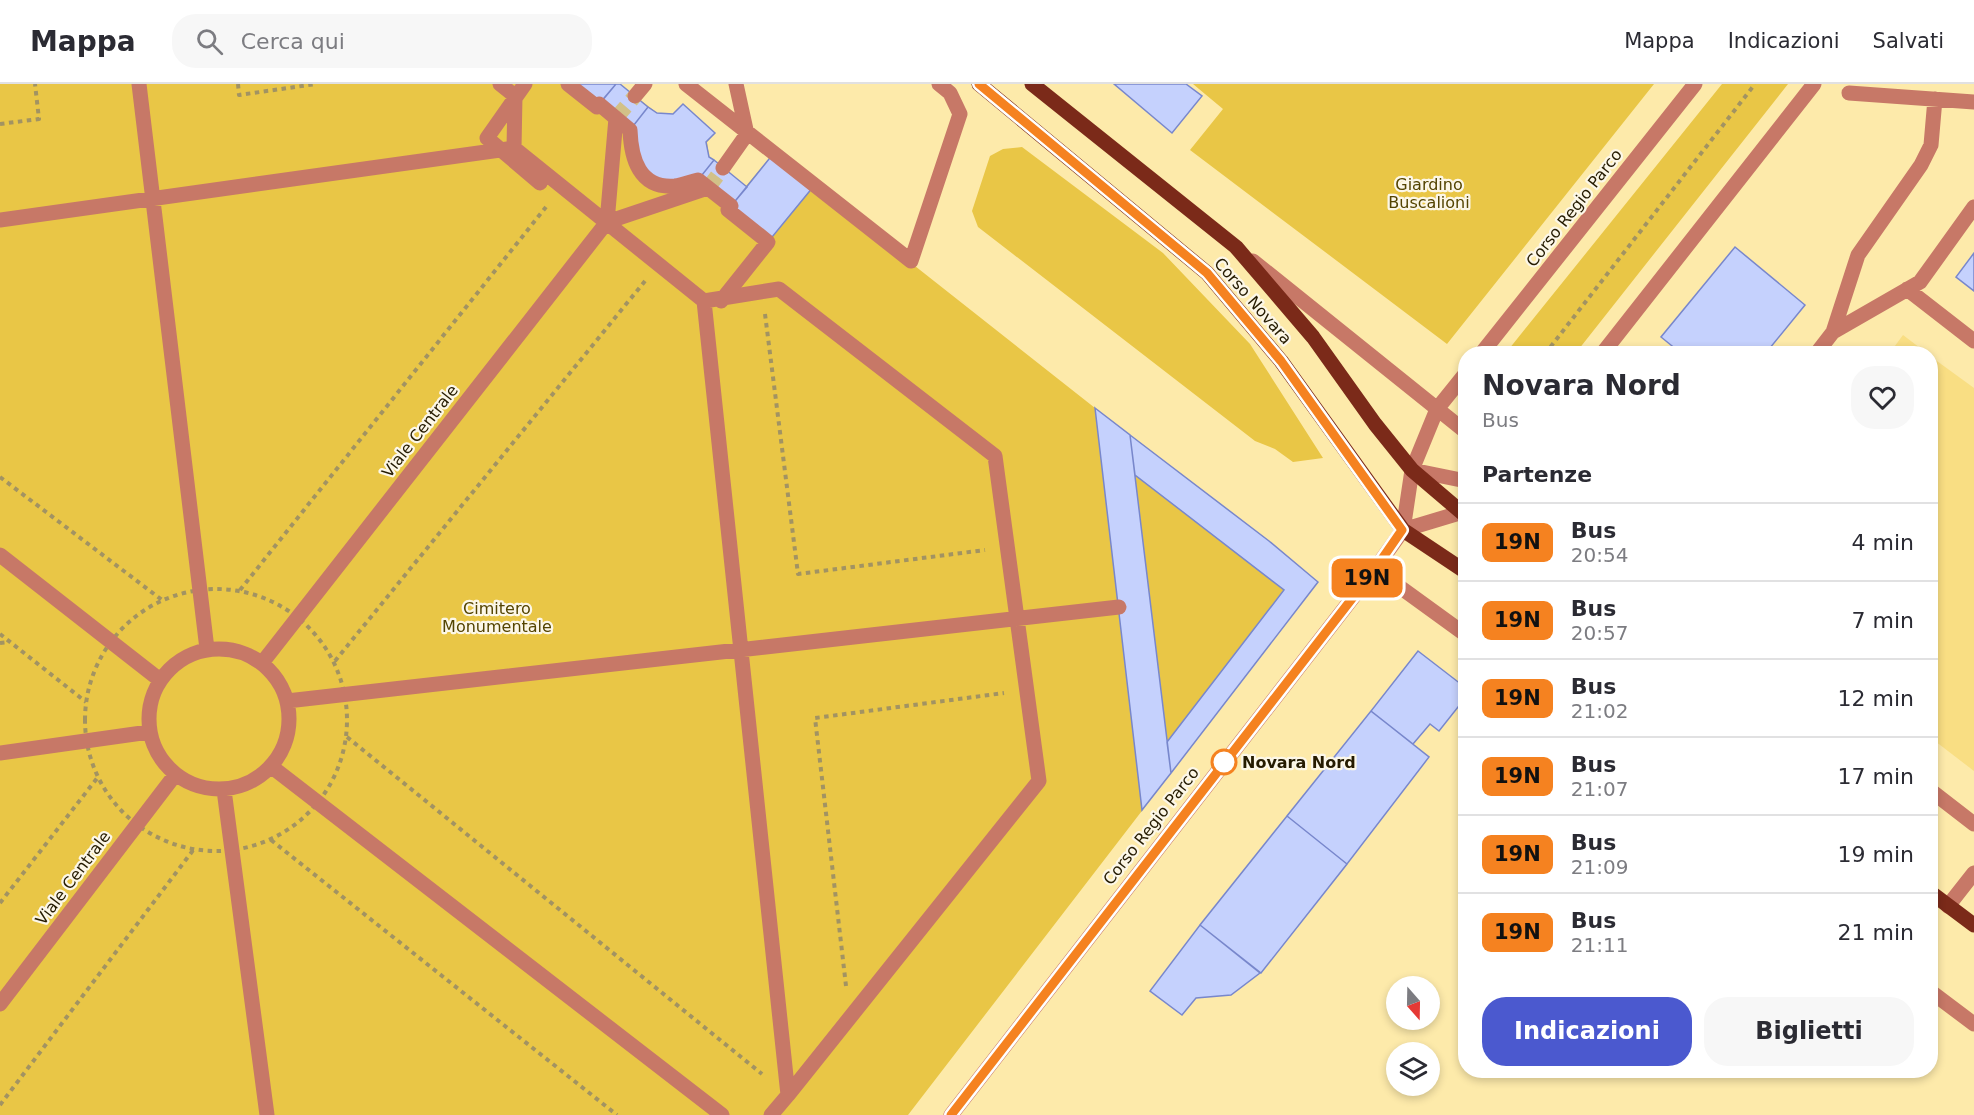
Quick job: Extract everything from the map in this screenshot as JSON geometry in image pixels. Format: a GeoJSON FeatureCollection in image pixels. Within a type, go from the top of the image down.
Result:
{"type":"FeatureCollection","features":[{"type":"Feature","properties":{"kind":"main road","name":"Corso Novara"},"geometry":{"type":"LineString","coordinates":[[979,84],[1207,273],[1281,361],[1402,530],[1458,567]]}},
{"type":"Feature","properties":{"kind":"main road","name":"Corso Novara"},"geometry":{"type":"LineString","coordinates":[[1032,84],[1236,247],[1313,337],[1375,424],[1412,470],[1458,507]]}},
{"type":"Feature","properties":{"kind":"main road"},"geometry":{"type":"LineString","coordinates":[[1938,898],[1974,926]]}},
{"type":"Feature","properties":{"kind":"street"},"geometry":{"type":"LineString","coordinates":[[139,84],[207,649]]}},
{"type":"Feature","properties":{"kind":"street"},"geometry":{"type":"LineString","coordinates":[[500,84],[520,90]]}},
{"type":"Feature","properties":{"kind":"street"},"geometry":{"type":"LineString","coordinates":[[568,84],[597,107],[599,104],[630,130],[631,152],[639,170],[645,177],[663,186],[676,186],[698,180],[731,206],[728,210],[768,242],[724,297],[705,309]]}},
{"type":"Feature","properties":{"kind":"street"},"geometry":{"type":"LineString","coordinates":[[686,84],[911,261],[960,114],[950,93],[939,84]]}},
{"type":"Feature","properties":{"kind":"street"},"geometry":{"type":"LineString","coordinates":[[723,168],[747,134],[736,84]]}},
{"type":"Feature","properties":{"kind":"street","name":"Corso Regio Parco"},"geometry":{"type":"LineString","coordinates":[[1487,346],[1695,84]]}},
{"type":"Feature","properties":{"kind":"street"},"geometry":{"type":"LineString","coordinates":[[1608,346],[1814,84]]}},
{"type":"Feature","properties":{"kind":"street"},"geometry":{"type":"LineString","coordinates":[[507,149],[520,90]]}},
{"type":"Feature","properties":{"kind":"street"},"geometry":{"type":"LineString","coordinates":[[520,90],[487,138],[507,149],[705,309],[788,1095]]}},
{"type":"Feature","properties":{"kind":"street"},"geometry":{"type":"LineString","coordinates":[[1849,93],[1974,102]]}},
{"type":"Feature","properties":{"kind":"street"},"geometry":{"type":"LineString","coordinates":[[1822,346],[1833,332],[1858,255],[1921,165],[1931,145],[1935,99]]}},
{"type":"Feature","properties":{"kind":"street"},"geometry":{"type":"LineString","coordinates":[[604,226],[616,118]]}},
{"type":"Feature","properties":{"kind":"street"},"geometry":{"type":"LineString","coordinates":[[0,220],[507,149]]}},
{"type":"Feature","properties":{"kind":"street"},"geometry":{"type":"LineString","coordinates":[[507,149],[555,195],[604,226],[652,272],[705,309]]}},
{"type":"Feature","properties":{"kind":"street"},"geometry":{"type":"LineString","coordinates":[[604,226],[708,188]]}},
{"type":"Feature","properties":{"kind":"street"},"geometry":{"type":"LineString","coordinates":[[1833,332],[1920,282],[1974,207]]}},
{"type":"Feature","properties":{"kind":"street","name":"Viale Centrale"},"geometry":{"type":"LineString","coordinates":[[262,663],[604,226]]}},
{"type":"Feature","properties":{"kind":"street","name":"Corso Novara"},"geometry":{"type":"LineString","coordinates":[[1236,247],[1458,426]]}},
{"type":"Feature","properties":{"kind":"street"},"geometry":{"type":"LineString","coordinates":[[724,297],[779,288],[995,456],[1039,781],[771,1115]]}},
{"type":"Feature","properties":{"kind":"street"},"geometry":{"type":"LineString","coordinates":[[1906,289],[1974,341]]}},
{"type":"Feature","properties":{"kind":"street","name":"Corso Regio Parco"},"geometry":{"type":"LineString","coordinates":[[951,1115],[1375,569],[1402,530],[1412,470],[1437,409],[1458,384]]}},
{"type":"Feature","properties":{"kind":"street"},"geometry":{"type":"LineString","coordinates":[[1412,470],[1458,479]]}},
{"type":"Feature","properties":{"kind":"street"},"geometry":{"type":"LineString","coordinates":[[1402,530],[1458,515]]}},
{"type":"Feature","properties":{"kind":"street"},"geometry":{"type":"LineString","coordinates":[[0,555],[160,680]]}},
{"type":"Feature","properties":{"kind":"street"},"geometry":{"type":"LineString","coordinates":[[1375,569],[1458,629]]}},
{"type":"Feature","properties":{"kind":"street"},"geometry":{"type":"LineString","coordinates":[[287,701],[1119,607]]}},
{"type":"Feature","properties":{"kind":"street"},"geometry":{"type":"LineString","coordinates":[[225,648],[241,652],[262,663],[278,680],[287,701],[290,724],[284,747],[272,766],[255,780],[224,790],[193,785],[175,775],[160,760],[149,732],[151,699],[160,680],[176,663],[207,649],[225,648]]}},
{"type":"Feature","properties":{"kind":"street"},"geometry":{"type":"LineString","coordinates":[[0,753],[149,732]]}},
{"type":"Feature","properties":{"kind":"street"},"geometry":{"type":"LineString","coordinates":[[272,766],[722,1115]]}},
{"type":"Feature","properties":{"kind":"street","name":"Viale Centrale"},"geometry":{"type":"LineString","coordinates":[[0,1004],[175,775]]}},
{"type":"Feature","properties":{"kind":"street"},"geometry":{"type":"LineString","coordinates":[[224,790],[267,1115]]}},
{"type":"Feature","properties":{"kind":"street"},"geometry":{"type":"LineString","coordinates":[[1938,796],[1974,824]]}},
{"type":"Feature","properties":{"kind":"street"},"geometry":{"type":"LineString","coordinates":[[1948,906],[1974,873]]}},
{"type":"Feature","properties":{"kind":"street"},"geometry":{"type":"LineString","coordinates":[[1938,996],[1974,1024]]}},
{"type":"Feature","properties":{"kind":"path"},"geometry":{"type":"LineString","coordinates":[[0,124],[39,119],[35,84]]}},
{"type":"Feature","properties":{"kind":"path"},"geometry":{"type":"LineString","coordinates":[[238,84],[239,95],[316,84]]}},
{"type":"Feature","properties":{"kind":"path"},"geometry":{"type":"LineString","coordinates":[[1551,346],[1755,84]]}},
{"type":"Feature","properties":{"kind":"path"},"geometry":{"type":"LineString","coordinates":[[239,590],[555,195]]}},
{"type":"Feature","properties":{"kind":"path"},"geometry":{"type":"LineString","coordinates":[[335,661],[652,272]]}},
{"type":"Feature","properties":{"kind":"path"},"geometry":{"type":"LineString","coordinates":[[762,291],[798,574],[1007,548]]}},
{"type":"Feature","properties":{"kind":"path"},"geometry":{"type":"LineString","coordinates":[[0,477],[162,600]]}},
{"type":"Feature","properties":{"kind":"path"},"geometry":{"type":"LineString","coordinates":[[200,589],[239,590],[280,604],[298,616],[325,645],[335,661],[346,694],[347,738],[342,761],[332,783],[305,817],[271,840],[232,850],[195,849],[164,840],[137,824],[121,811],[108,794],[98,777],[86,741],[86,702],[99,660],[125,625],[143,611],[162,600],[200,589]]}},
{"type":"Feature","properties":{"kind":"path"},"geometry":{"type":"LineString","coordinates":[[0,634],[86,702]]}},
{"type":"Feature","properties":{"kind":"path"},"geometry":{"type":"LineString","coordinates":[[0,643],[10,642]]}},
{"type":"Feature","properties":{"kind":"path"},"geometry":{"type":"LineString","coordinates":[[849,1017],[815,718],[1026,690]]}},
{"type":"Feature","properties":{"kind":"path"},"geometry":{"type":"LineString","coordinates":[[347,738],[788,1095]]}},
{"type":"Feature","properties":{"kind":"path"},"geometry":{"type":"LineString","coordinates":[[0,903],[98,777]]}},
{"type":"Feature","properties":{"kind":"path"},"geometry":{"type":"LineString","coordinates":[[271,840],[617,1115]]}},
{"type":"Feature","properties":{"kind":"path"},"geometry":{"type":"LineString","coordinates":[[0,1106],[195,849]]}},
{"type":"Feature","properties":{"kind":"shaded area"},"geometry":{"type":"Polygon","coordinates":[[[1903,335],[1917,346],[1895,346],[1903,335]]]}},
{"type":"Feature","properties":{"kind":"shaded area"},"geometry":{"type":"Polygon","coordinates":[[[1938,362],[1974,388],[1974,771],[1938,743],[1938,362]]]}},
{"type":"Feature","properties":{"kind":"green space","name":"Cimitero Monumentale"},"geometry":{"type":"Polygon","coordinates":[[[0,84],[620,84],[657,113],[673,114],[683,104],[715,133],[707,142],[709,157],[746,186],[773,154],[1095,408],[1269,541],[1318,582],[908,1115],[0,1115],[0,84]]]}},
{"type":"Feature","properties":{"kind":"green space","name":"Giardino Buscalioni"},"geometry":{"type":"Polygon","coordinates":[[[1193,84],[1654,84],[1447,344],[1190,150],[1223,109],[1193,84]]]}},
{"type":"Feature","properties":{"kind":"green space"},"geometry":{"type":"Polygon","coordinates":[[[1722,84],[1788,84],[1581,346],[1511,346],[1722,84]]]}},
{"type":"Feature","properties":{"kind":"green space"},"geometry":{"type":"Polygon","coordinates":[[[1022,147],[1163,253],[1250,344],[1323,458],[1293,462],[1275,449],[1255,441],[978,227],[972,211],[990,156],[1003,149],[1022,147]]]}},
{"type":"Feature","properties":{"kind":"building"},"geometry":{"type":"Polygon","coordinates":[[[568,84],[616,84],[597,107],[568,84]]]}},
{"type":"Feature","properties":{"kind":"building"},"geometry":{"type":"Polygon","coordinates":[[[616,84],[620,84],[648,107],[630,130],[599,104],[616,84]]]}},
{"type":"Feature","properties":{"kind":"building"},"geometry":{"type":"Polygon","coordinates":[[[1114,84],[1186,84],[1202,96],[1172,133],[1114,84]]]}},
{"type":"Feature","properties":{"kind":"building"},"geometry":{"type":"Polygon","coordinates":[[[683,104],[715,133],[706,142],[709,157],[714,160],[698,180],[654,182],[631,152],[630,130],[648,107],[657,113],[673,114],[683,104]]]}},
{"type":"Feature","properties":{"kind":"building"},"geometry":{"type":"Polygon","coordinates":[[[773,154],[813,187],[768,242],[728,210],[773,154]]]}},
{"type":"Feature","properties":{"kind":"building"},"geometry":{"type":"Polygon","coordinates":[[[714,160],[747,187],[731,206],[698,180],[714,160]]]}},
{"type":"Feature","properties":{"kind":"building"},"geometry":{"type":"Polygon","coordinates":[[[1735,247],[1805,305],[1772,346],[1672,346],[1661,337],[1735,247]]]}},
{"type":"Feature","properties":{"kind":"building"},"geometry":{"type":"Polygon","coordinates":[[[1974,253],[1974,291],[1956,277],[1974,253]]]}},
{"type":"Feature","properties":{"kind":"building"},"geometry":{"type":"Polygon","coordinates":[[[1095,408],[1130,435],[1171,773],[1142,810],[1095,408]]]}},
{"type":"Feature","properties":{"kind":"building"},"geometry":{"type":"Polygon","coordinates":[[[1130,435],[1269,541],[1318,582],[1171,773],[1167,742],[1284,590],[1135,475],[1130,435]]]}},
{"type":"Feature","properties":{"kind":"building"},"geometry":{"type":"Polygon","coordinates":[[[1418,651],[1458,682],[1458,707],[1439,731],[1430,724],[1413,744],[1371,711],[1418,651]]]}},
{"type":"Feature","properties":{"kind":"building"},"geometry":{"type":"Polygon","coordinates":[[[1371,711],[1429,757],[1347,864],[1287,816],[1371,711]]]}},
{"type":"Feature","properties":{"kind":"building"},"geometry":{"type":"Polygon","coordinates":[[[1287,816],[1347,864],[1261,973],[1200,925],[1287,816]]]}},
{"type":"Feature","properties":{"kind":"building"},"geometry":{"type":"Polygon","coordinates":[[[1200,925],[1260,973],[1231,995],[1196,998],[1182,1015],[1150,991],[1200,925]]]}},
{"type":"Feature","properties":{"kind":"tunnel"},"geometry":{"type":"LineString","coordinates":[[616,118],[635,96]]}},
{"type":"Feature","properties":{"kind":"tunnel"},"geometry":{"type":"LineString","coordinates":[[708,188],[723,168]]}},
{"type":"Feature","properties":{"kind":"bus line","name":"19N"},"geometry":{"type":"LineString","coordinates":[[951,1115],[1333,620],[1375,569],[1402,530],[1281,361],[1207,273],[979,84]]}},
{"type":"Feature","properties":{"kind":"place","name":"Novara Nord"},"geometry":{"type":"Point","coordinates":[1224,762]}}]}
